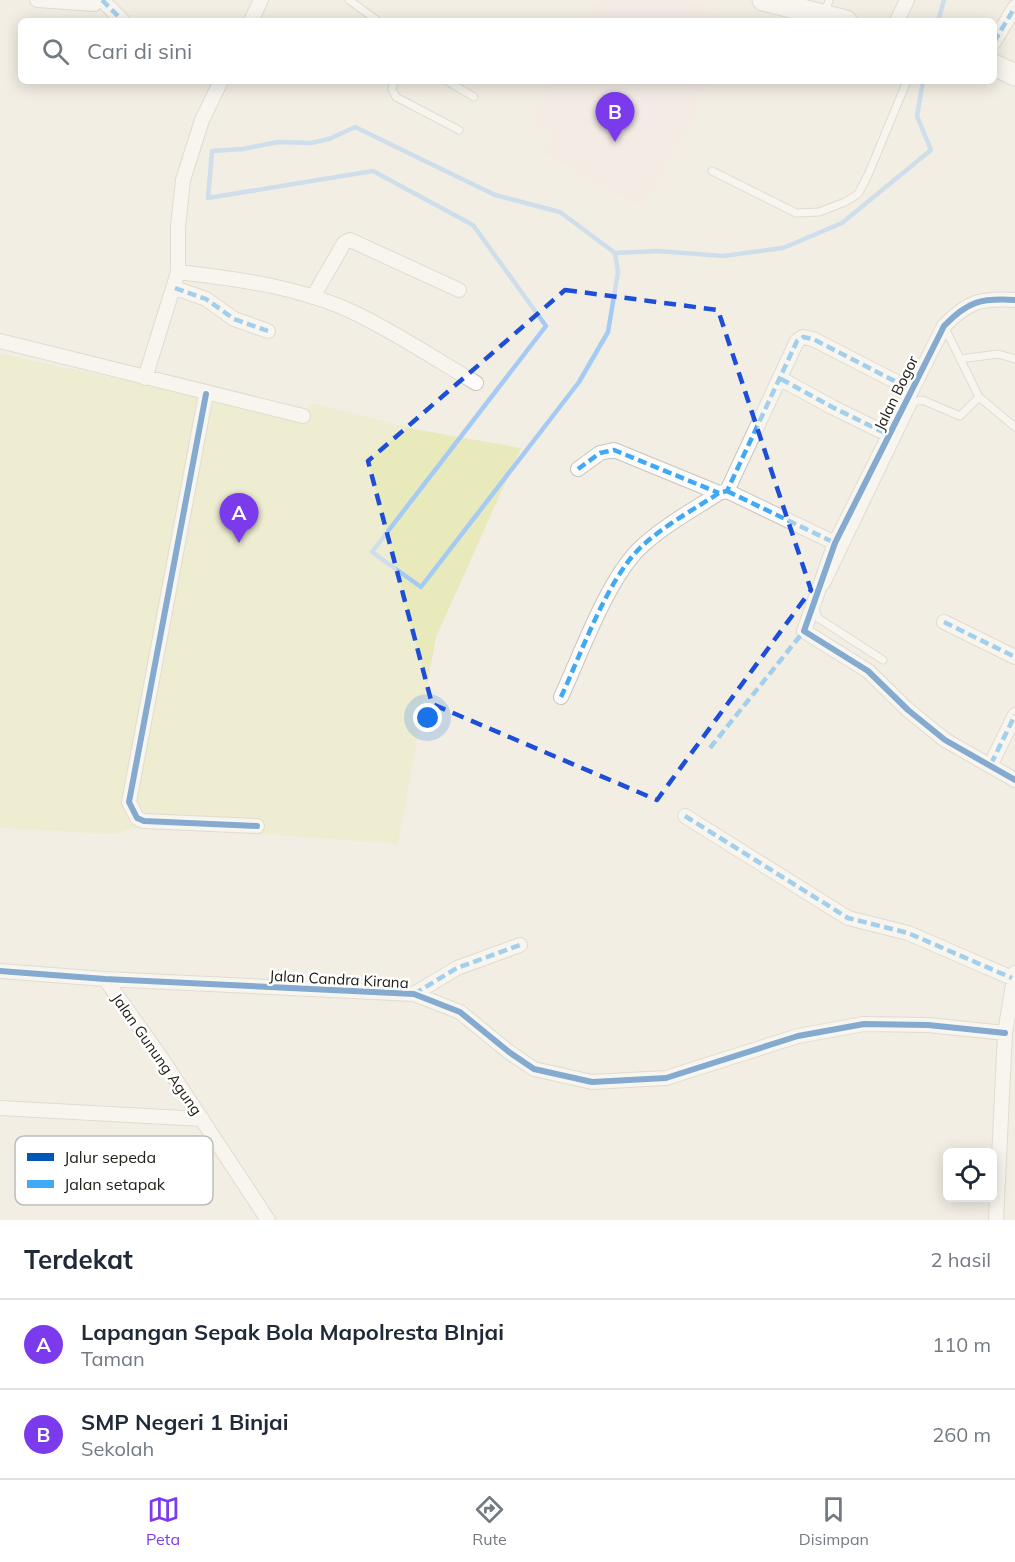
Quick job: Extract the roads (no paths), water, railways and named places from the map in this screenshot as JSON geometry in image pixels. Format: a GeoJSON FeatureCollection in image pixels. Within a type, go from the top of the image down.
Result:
{"type":"FeatureCollection","features":[{"type":"Feature","properties":{"kind":"main road"},"geometry":{"type":"LineString","coordinates":[[763,0],[827,8],[842,18]]}},
{"type":"Feature","properties":{"kind":"main road"},"geometry":{"type":"LineString","coordinates":[[997,66],[1015,75]]}},
{"type":"Feature","properties":{"kind":"street"},"geometry":{"type":"LineString","coordinates":[[37,0],[94,4],[99,0],[120,18]]}},
{"type":"Feature","properties":{"kind":"street"},"geometry":{"type":"LineString","coordinates":[[252,18],[261,0]]}},
{"type":"Feature","properties":{"kind":"street"},"geometry":{"type":"LineString","coordinates":[[898,18],[907,0]]}},
{"type":"Feature","properties":{"kind":"street"},"geometry":{"type":"LineString","coordinates":[[997,37],[1015,7]]}},
{"type":"Feature","properties":{"kind":"street"},"geometry":{"type":"LineString","coordinates":[[145,378],[175,288],[178,272],[178,227],[183,180],[202,120],[220,84]]}},
{"type":"Feature","properties":{"kind":"street"},"geometry":{"type":"LineString","coordinates":[[313,297],[344,243],[350,240],[459,290]]}},
{"type":"Feature","properties":{"kind":"street"},"geometry":{"type":"LineString","coordinates":[[178,272],[248,280],[313,297],[356,314],[476,383]]}},
{"type":"Feature","properties":{"kind":"street"},"geometry":{"type":"LineString","coordinates":[[175,288],[206,299],[234,319],[268,331]]}},
{"type":"Feature","properties":{"kind":"street","name":"Jalan Bogor"},"geometry":{"type":"LineString","coordinates":[[992,764],[959,750],[902,705],[868,670],[804,631],[835,543],[910,389],[944,326],[960,309],[975,302],[992,299],[1015,300]]}},
{"type":"Feature","properties":{"kind":"street"},"geometry":{"type":"LineString","coordinates":[[561,697],[609,595],[628,561],[660,533],[723,492],[781,379],[797,341],[806,337],[910,389]]}},
{"type":"Feature","properties":{"kind":"street"},"geometry":{"type":"LineString","coordinates":[[0,341],[206,394],[303,416]]}},
{"type":"Feature","properties":{"kind":"street"},"geometry":{"type":"LineString","coordinates":[[781,379],[889,435]]}},
{"type":"Feature","properties":{"kind":"street"},"geometry":{"type":"LineString","coordinates":[[206,394],[129,802],[137,818],[144,821],[257,825]]}},
{"type":"Feature","properties":{"kind":"street"},"geometry":{"type":"LineString","coordinates":[[578,469],[607,450],[622,451],[723,492],[835,543]]}},
{"type":"Feature","properties":{"kind":"street"},"geometry":{"type":"LineString","coordinates":[[944,622],[1015,657]]}},
{"type":"Feature","properties":{"kind":"street"},"geometry":{"type":"LineString","coordinates":[[1015,715],[992,764],[1015,780]]}},
{"type":"Feature","properties":{"kind":"street"},"geometry":{"type":"LineString","coordinates":[[685,816],[848,918],[908,933],[1014,975],[1005,1033],[996,1220]]}},
{"type":"Feature","properties":{"kind":"street"},"geometry":{"type":"LineString","coordinates":[[414,994],[457,968],[520,945]]}},
{"type":"Feature","properties":{"kind":"street","name":"Jalan Candra Kirana"},"geometry":{"type":"LineString","coordinates":[[0,971],[105,979],[414,994],[460,1012],[534,1069],[592,1082],[666,1078],[798,1036],[864,1024],[928,1024],[1005,1033]]}},
{"type":"Feature","properties":{"kind":"street","name":"Jalan Gunung Agung"},"geometry":{"type":"LineString","coordinates":[[105,979],[202,1119],[268,1220]]}},
{"type":"Feature","properties":{"kind":"street"},"geometry":{"type":"LineString","coordinates":[[0,1108],[202,1119]]}},
{"type":"Feature","properties":{"kind":"lane"},"geometry":{"type":"LineString","coordinates":[[349,0],[374,18]]}},
{"type":"Feature","properties":{"kind":"lane"},"geometry":{"type":"LineString","coordinates":[[393,84],[392,88],[396,97],[459,130]]}},
{"type":"Feature","properties":{"kind":"lane"},"geometry":{"type":"LineString","coordinates":[[452,84],[474,97]]}},
{"type":"Feature","properties":{"kind":"lane"},"geometry":{"type":"LineString","coordinates":[[712,171],[796,213],[819,212],[845,202],[858,194],[868,175],[906,84]]}},
{"type":"Feature","properties":{"kind":"lane"},"geometry":{"type":"LineString","coordinates":[[944,326],[978,397],[1015,427]]}},
{"type":"Feature","properties":{"kind":"lane"},"geometry":{"type":"LineString","coordinates":[[960,359],[998,354],[1015,359]]}},
{"type":"Feature","properties":{"kind":"lane"},"geometry":{"type":"LineString","coordinates":[[883,660],[818,618],[815,607],[914,402],[922,399],[960,416],[978,397]]}},
{"type":"Feature","properties":{"kind":"waterway"},"geometry":{"type":"LineString","coordinates":[[939,18],[944,0]]}},
{"type":"Feature","properties":{"kind":"waterway"},"geometry":{"type":"LineString","coordinates":[[615,253],[658,251],[723,256],[783,248],[842,223],[931,150],[917,116],[922,84]]}},
{"type":"Feature","properties":{"kind":"waterway"},"geometry":{"type":"LineString","coordinates":[[355,127],[495,195],[560,212],[615,253],[618,272],[608,332],[579,382],[421,587],[372,552],[546,326],[473,225],[373,171],[208,198],[212,151],[243,149],[278,142],[311,143],[329,139],[355,127]]}},
{"type":"Feature","properties":{"kind":"place","name":"SMP Negeri 1 Binjai"},"geometry":{"type":"Point","coordinates":[615,142]}},
{"type":"Feature","properties":{"kind":"place","name":"Lapangan Sepak Bola Mapolresta BInjai"},"geometry":{"type":"Point","coordinates":[239,543]}}]}
